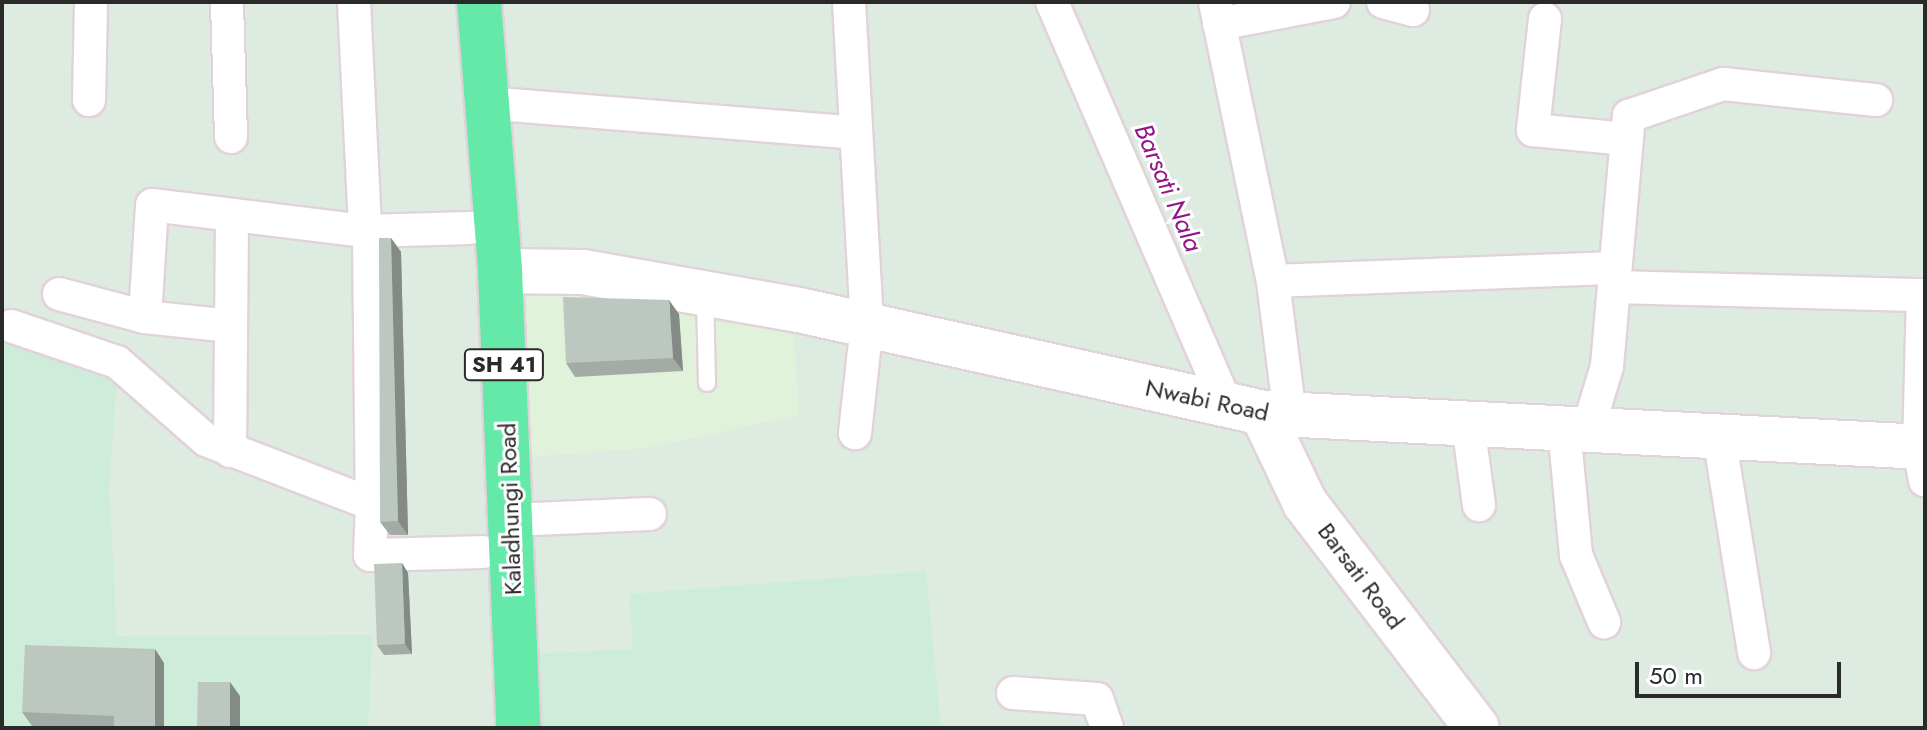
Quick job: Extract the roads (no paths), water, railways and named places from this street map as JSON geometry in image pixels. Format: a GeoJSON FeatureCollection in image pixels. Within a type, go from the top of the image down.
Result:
{"type":"FeatureCollection","features":[{"type":"Feature","properties":{"kind":"main road","name":"Kaladhungi Road"},"geometry":{"type":"LineString","coordinates":[[451,2],[470,228],[486,272],[511,520],[518,728]]}},
{"type":"Feature","properties":{"kind":"main road","name":"Kaladhungi Road"},"geometry":{"type":"LineString","coordinates":[[479,2],[486,103],[483,552],[487,728]]}},
{"type":"Feature","properties":{"kind":"street"},"geometry":{"type":"LineString","coordinates":[[89,100],[91,2]]}},
{"type":"Feature","properties":{"kind":"street"},"geometry":{"type":"LineString","coordinates":[[227,2],[231,137]]}},
{"type":"Feature","properties":{"kind":"street"},"geometry":{"type":"LineString","coordinates":[[354,2],[367,231],[372,504],[370,555],[483,552]]}},
{"type":"Feature","properties":{"kind":"street"},"geometry":{"type":"LineString","coordinates":[[849,2],[867,324],[855,433]]}},
{"type":"Feature","properties":{"kind":"street"},"geometry":{"type":"LineString","coordinates":[[1052,2],[1259,412]]}},
{"type":"Feature","properties":{"kind":"street"},"geometry":{"type":"LineString","coordinates":[[1259,412],[1273,281],[1217,13],[1334,2]]}},
{"type":"Feature","properties":{"kind":"street"},"geometry":{"type":"LineString","coordinates":[[1545,19],[1533,130],[1627,139]]}},
{"type":"Feature","properties":{"kind":"street"},"geometry":{"type":"LineString","coordinates":[[1604,622],[1576,555],[1576,428],[1607,366],[1629,116],[1723,84],[1876,100]]}},
{"type":"Feature","properties":{"kind":"street"},"geometry":{"type":"LineString","coordinates":[[486,103],[855,133]]}},
{"type":"Feature","properties":{"kind":"street"},"geometry":{"type":"LineString","coordinates":[[145,317],[152,205],[367,231],[470,228]]}},
{"type":"Feature","properties":{"kind":"street"},"geometry":{"type":"LineString","coordinates":[[230,451],[232,216]]}},
{"type":"Feature","properties":{"kind":"street","name":"Nwabi Road"},"geometry":{"type":"LineString","coordinates":[[486,272],[583,272],[705,293],[867,324],[1259,412],[1719,436],[1923,458]]}},
{"type":"Feature","properties":{"kind":"street"},"geometry":{"type":"LineString","coordinates":[[1273,281],[1614,277],[1924,295],[1923,458]]}},
{"type":"Feature","properties":{"kind":"street"},"geometry":{"type":"LineString","coordinates":[[59,294],[145,317],[231,326]]}},
{"type":"Feature","properties":{"kind":"street"},"geometry":{"type":"LineString","coordinates":[[11,326],[117,362],[206,440],[372,504]]}},
{"type":"Feature","properties":{"kind":"street","name":"Barsati Road"},"geometry":{"type":"LineString","coordinates":[[1259,412],[1305,503],[1477,728]]}},
{"type":"Feature","properties":{"kind":"street"},"geometry":{"type":"LineString","coordinates":[[1468,424],[1479,505]]}},
{"type":"Feature","properties":{"kind":"street"},"geometry":{"type":"LineString","coordinates":[[1719,436],[1754,653]]}},
{"type":"Feature","properties":{"kind":"street"},"geometry":{"type":"LineString","coordinates":[[511,520],[650,514]]}},
{"type":"Feature","properties":{"kind":"street"},"geometry":{"type":"LineString","coordinates":[[1013,693],[1097,699],[1107,728]]}},
{"type":"Feature","properties":{"kind":"lane"},"geometry":{"type":"LineString","coordinates":[[705,293],[707,383]]}},
{"type":"Feature","properties":{"kind":"water label","name":"Barsati Nala"},"geometry":{"type":"Point","coordinates":[1168,188]}}]}
